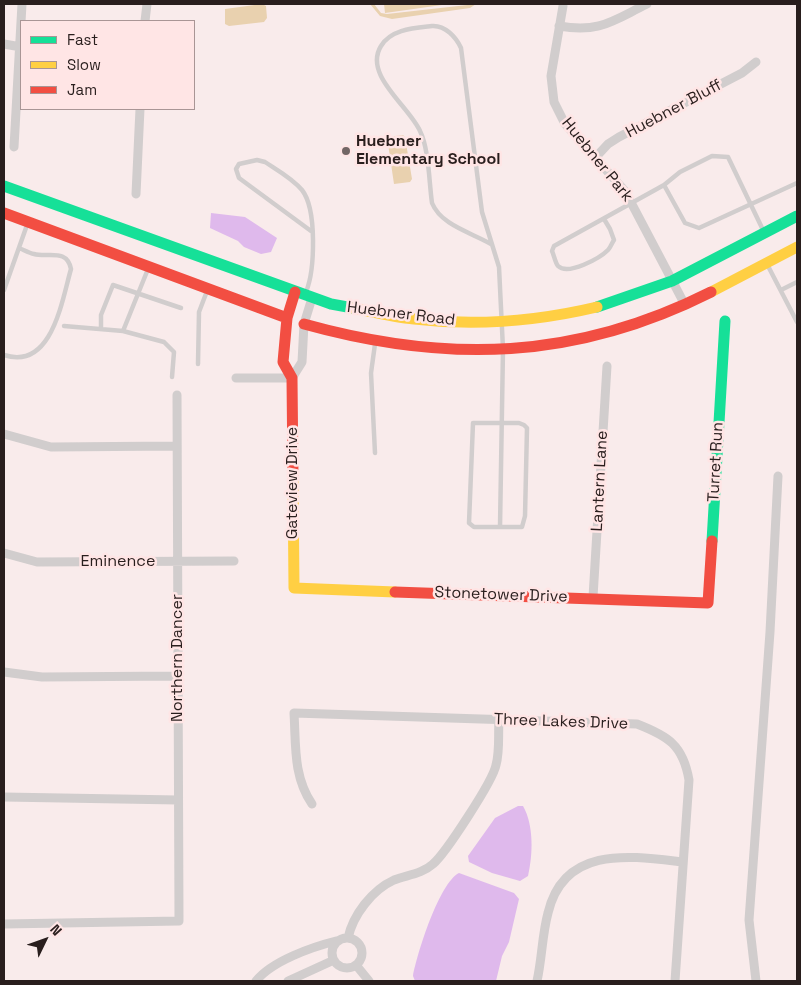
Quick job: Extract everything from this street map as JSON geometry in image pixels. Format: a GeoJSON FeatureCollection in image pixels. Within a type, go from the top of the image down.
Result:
{"type":"FeatureCollection","features":[{"type":"Feature","properties":{"kind":"main road","name":"Huebner Road"},"geometry":{"type":"LineString","coordinates":[[4,186],[304,295],[364,311],[413,319],[503,321],[546,318],[596,308],[672,281],[797,216]]}},
{"type":"Feature","properties":{"kind":"main road","name":"Huebner Road"},"geometry":{"type":"LineString","coordinates":[[4,214],[304,324],[349,336],[419,346],[504,349],[551,346],[603,335],[685,305],[797,247]]}},
{"type":"Feature","properties":{"kind":"main road","name":"Gateview Drive"},"geometry":{"type":"LineString","coordinates":[[294,588],[292,378],[283,362],[287,318],[304,295]]}},
{"type":"Feature","properties":{"kind":"main road","name":"Turret Run"},"geometry":{"type":"LineString","coordinates":[[708,603],[725,321]]}},
{"type":"Feature","properties":{"kind":"main road","name":"Stonetower Drive"},"geometry":{"type":"LineString","coordinates":[[294,588],[593,597],[708,603]]}},
{"type":"Feature","properties":{"kind":"street"},"geometry":{"type":"LineString","coordinates":[[21,20],[22,4]]}},
{"type":"Feature","properties":{"kind":"street"},"geometry":{"type":"LineString","coordinates":[[145,20],[147,4]]}},
{"type":"Feature","properties":{"kind":"street"},"geometry":{"type":"LineString","coordinates":[[559,26],[579,29],[599,27],[647,4]]}},
{"type":"Feature","properties":{"kind":"street","name":"Huebner Park"},"geometry":{"type":"LineString","coordinates":[[563,6],[551,76],[554,102],[565,124],[615,178],[632,201],[685,305]]}},
{"type":"Feature","properties":{"kind":"street"},"geometry":{"type":"LineString","coordinates":[[4,44],[20,47],[14,147]]}},
{"type":"Feature","properties":{"kind":"street","name":"Huebner Bluff"},"geometry":{"type":"LineString","coordinates":[[595,158],[608,144],[619,137],[742,73],[756,62]]}},
{"type":"Feature","properties":{"kind":"street"},"geometry":{"type":"LineString","coordinates":[[136,194],[140,110]]}},
{"type":"Feature","properties":{"kind":"street","name":"Gateview Drive"},"geometry":{"type":"LineString","coordinates":[[292,378],[302,362],[304,295]]}},
{"type":"Feature","properties":{"kind":"street","name":"Lantern Lane"},"geometry":{"type":"LineString","coordinates":[[593,597],[607,366]]}},
{"type":"Feature","properties":{"kind":"street"},"geometry":{"type":"LineString","coordinates":[[236,378],[292,378]]}},
{"type":"Feature","properties":{"kind":"street","name":"Northern Dancer"},"geometry":{"type":"LineString","coordinates":[[4,924],[179,921],[177,395]]}},
{"type":"Feature","properties":{"kind":"street"},"geometry":{"type":"LineString","coordinates":[[4,434],[51,447],[177,446]]}},
{"type":"Feature","properties":{"kind":"street"},"geometry":{"type":"LineString","coordinates":[[756,981],[748,920],[770,632],[778,476]]}},
{"type":"Feature","properties":{"kind":"street","name":"Eminence"},"geometry":{"type":"LineString","coordinates":[[4,553],[38,562],[234,561]]}},
{"type":"Feature","properties":{"kind":"street"},"geometry":{"type":"LineString","coordinates":[[4,672],[42,677],[178,676]]}},
{"type":"Feature","properties":{"kind":"street","name":"Three Lakes Drive"},"geometry":{"type":"LineString","coordinates":[[312,804],[302,789],[297,771],[294,713],[637,724],[659,733],[678,748],[686,764],[688,780],[675,981]]}},
{"type":"Feature","properties":{"kind":"street"},"geometry":{"type":"LineString","coordinates":[[348,938],[356,918],[374,894],[393,880],[428,868],[444,851],[496,766],[499,720]]}},
{"type":"Feature","properties":{"kind":"street"},"geometry":{"type":"LineString","coordinates":[[4,797],[178,800]]}},
{"type":"Feature","properties":{"kind":"street"},"geometry":{"type":"LineString","coordinates":[[537,981],[547,914],[551,902],[556,891],[574,872],[601,858],[632,857],[683,862]]}},
{"type":"Feature","properties":{"kind":"street"},"geometry":{"type":"LineString","coordinates":[[256,981],[290,958],[313,947],[336,941],[348,938],[355,940],[361,948],[361,958],[356,965],[346,968],[334,960],[332,950],[336,941]]}},
{"type":"Feature","properties":{"kind":"street"},"geometry":{"type":"LineString","coordinates":[[290,958],[298,975]]}},
{"type":"Feature","properties":{"kind":"street"},"geometry":{"type":"LineString","coordinates":[[288,981],[334,960]]}},
{"type":"Feature","properties":{"kind":"street"},"geometry":{"type":"LineString","coordinates":[[356,965],[368,981]]}},
{"type":"Feature","properties":{"kind":"lane"},"geometry":{"type":"LineString","coordinates":[[491,244],[440,218],[435,211],[432,203],[421,132],[380,76],[376,64],[377,51],[386,37],[393,33],[434,26],[446,29],[461,48],[482,212],[499,267],[504,349],[500,527]]}},
{"type":"Feature","properties":{"kind":"lane"},"geometry":{"type":"LineString","coordinates":[[604,219],[614,240],[608,250],[581,266],[563,269],[558,265],[552,252],[554,246],[604,219],[632,201],[664,185],[680,172],[712,156],[728,157],[764,233]]}},
{"type":"Feature","properties":{"kind":"lane"},"geometry":{"type":"LineString","coordinates":[[304,295],[313,267],[311,231],[308,203],[303,191],[265,162],[257,160],[239,164],[236,169],[239,178],[311,231]]}},
{"type":"Feature","properties":{"kind":"lane"},"geometry":{"type":"LineString","coordinates":[[664,185],[685,223],[699,228],[797,183]]}},
{"type":"Feature","properties":{"kind":"lane"},"geometry":{"type":"LineString","coordinates":[[4,290],[28,222]]}},
{"type":"Feature","properties":{"kind":"lane"},"geometry":{"type":"LineString","coordinates":[[4,355],[12,358],[23,357],[46,340],[55,328],[71,269],[68,260],[63,256],[57,254],[35,255],[19,248]]}},
{"type":"Feature","properties":{"kind":"lane"},"geometry":{"type":"LineString","coordinates":[[767,264],[797,322]]}},
{"type":"Feature","properties":{"kind":"lane"},"geometry":{"type":"LineString","coordinates":[[124,331],[149,266]]}},
{"type":"Feature","properties":{"kind":"lane"},"geometry":{"type":"LineString","coordinates":[[781,290],[797,282]]}},
{"type":"Feature","properties":{"kind":"lane"},"geometry":{"type":"LineString","coordinates":[[101,329],[101,315],[112,285],[181,308]]}},
{"type":"Feature","properties":{"kind":"lane"},"geometry":{"type":"LineString","coordinates":[[198,364],[200,312],[209,288]]}},
{"type":"Feature","properties":{"kind":"lane"},"geometry":{"type":"LineString","coordinates":[[64,326],[124,331],[164,342],[174,352],[172,377]]}},
{"type":"Feature","properties":{"kind":"lane"},"geometry":{"type":"LineString","coordinates":[[375,340],[371,373],[375,453]]}},
{"type":"Feature","properties":{"kind":"lane"},"geometry":{"type":"LineString","coordinates":[[502,422],[524,425],[527,434],[524,525],[522,527],[474,527],[469,523],[474,424],[502,422]]}},
{"type":"Feature","properties":{"kind":"shaded area"},"geometry":{"type":"Polygon","coordinates":[[[262,4],[266,6],[267,18],[264,22],[229,26],[225,24],[225,9],[262,4]]]}},
{"type":"Feature","properties":{"kind":"shaded area"},"geometry":{"type":"Polygon","coordinates":[[[370,4],[374,4],[381,13],[387,14],[476,4],[470,8],[392,19],[380,16],[370,4]]]}},
{"type":"Feature","properties":{"kind":"shaded area"},"geometry":{"type":"Polygon","coordinates":[[[384,4],[449,4],[385,13],[384,4]]]}},
{"type":"Feature","properties":{"kind":"shaded area"},"geometry":{"type":"Polygon","coordinates":[[[403,135],[405,137],[412,179],[410,182],[394,184],[387,137],[403,135]]]}},
{"type":"Feature","properties":{"kind":"shaded area"},"geometry":{"type":"Polygon","coordinates":[[[211,213],[245,217],[277,238],[271,252],[261,254],[210,228],[211,213]]]}},
{"type":"Feature","properties":{"kind":"shaded area"},"geometry":{"type":"Polygon","coordinates":[[[518,806],[523,806],[527,814],[532,840],[528,876],[520,881],[492,873],[469,862],[468,856],[495,818],[518,806]]]}},
{"type":"Feature","properties":{"kind":"shaded area"},"geometry":{"type":"Polygon","coordinates":[[[459,873],[514,893],[519,899],[509,942],[502,956],[496,981],[415,981],[413,976],[415,966],[430,920],[444,890],[451,879],[459,873]]]}},
{"type":"Feature","properties":{"kind":"traffic: fast"},"geometry":{"type":"LineString","coordinates":[[4,186],[331,304],[353,308]]}},
{"type":"Feature","properties":{"kind":"traffic: fast"},"geometry":{"type":"LineString","coordinates":[[597,307],[672,281],[797,216]]}},
{"type":"Feature","properties":{"kind":"traffic: fast"},"geometry":{"type":"LineString","coordinates":[[712,541],[725,321]]}},
{"type":"Feature","properties":{"kind":"traffic: slow"},"geometry":{"type":"LineString","coordinates":[[711,292],[797,247]]}},
{"type":"Feature","properties":{"kind":"traffic: slow"},"geometry":{"type":"LineString","coordinates":[[353,308],[414,319],[483,322],[552,316],[597,307]]}},
{"type":"Feature","properties":{"kind":"traffic: slow"},"geometry":{"type":"LineString","coordinates":[[293,477],[294,588],[395,592]]}},
{"type":"Feature","properties":{"kind":"traffic: jam"},"geometry":{"type":"LineString","coordinates":[[4,213],[287,318]]}},
{"type":"Feature","properties":{"kind":"traffic: jam"},"geometry":{"type":"LineString","coordinates":[[293,477],[292,378],[283,362],[287,318],[295,292]]}},
{"type":"Feature","properties":{"kind":"traffic: jam"},"geometry":{"type":"LineString","coordinates":[[304,324],[357,337],[409,345],[460,349],[511,348],[561,343],[611,331],[661,315],[711,292]]}},
{"type":"Feature","properties":{"kind":"traffic: jam"},"geometry":{"type":"LineString","coordinates":[[395,592],[708,603],[712,541]]}},
{"type":"Feature","properties":{"kind":"place","name":"Huebner Elementary School"},"geometry":{"type":"Point","coordinates":[346,151]}}]}
